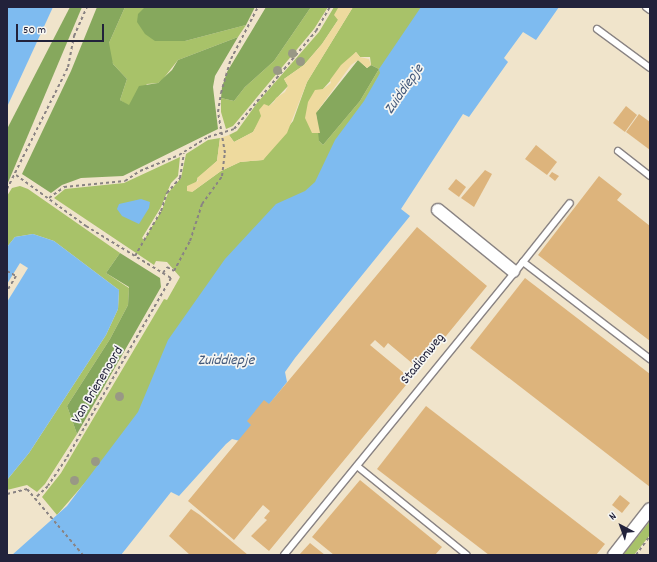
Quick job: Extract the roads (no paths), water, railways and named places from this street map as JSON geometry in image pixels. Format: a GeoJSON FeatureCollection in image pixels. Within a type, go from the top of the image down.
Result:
{"type":"FeatureCollection","features":[{"type":"Feature","properties":{"kind":"street"},"geometry":{"type":"LineString","coordinates":[[438,210],[513,271]]}},
{"type":"Feature","properties":{"kind":"street"},"geometry":{"type":"LineString","coordinates":[[614,555],[650,509]]}},
{"type":"Feature","properties":{"kind":"lane"},"geometry":{"type":"LineString","coordinates":[[646,7],[650,10]]}},
{"type":"Feature","properties":{"kind":"lane"},"geometry":{"type":"LineString","coordinates":[[597,29],[650,68]]}},
{"type":"Feature","properties":{"kind":"lane"},"geometry":{"type":"LineString","coordinates":[[618,150],[650,176]]}},
{"type":"Feature","properties":{"kind":"lane","name":"Stadionweg"},"geometry":{"type":"LineString","coordinates":[[284,555],[513,271],[523,262],[570,203]]}},
{"type":"Feature","properties":{"kind":"lane"},"geometry":{"type":"LineString","coordinates":[[523,262],[650,359]]}},
{"type":"Feature","properties":{"kind":"lane"},"geometry":{"type":"LineString","coordinates":[[357,466],[467,555]]}},
{"type":"Feature","properties":{"kind":"water"},"geometry":{"type":"Polygon","coordinates":[[[7,7],[53,7],[7,107],[7,7]]]}},
{"type":"Feature","properties":{"kind":"water","name":"Zuiddiepje"},"geometry":{"type":"Polygon","coordinates":[[[421,7],[559,7],[536,40],[523,32],[504,58],[508,62],[469,117],[463,114],[401,209],[410,216],[295,358],[285,372],[287,382],[240,441],[232,439],[226,444],[179,496],[171,492],[121,555],[12,555],[67,506],[138,412],[168,340],[225,259],[276,204],[305,191],[315,182],[335,140],[364,101],[380,73],[379,69],[421,7]]]}},
{"type":"Feature","properties":{"kind":"water"},"geometry":{"type":"Polygon","coordinates":[[[141,199],[150,202],[149,208],[139,224],[122,216],[117,209],[119,204],[141,199]]]}},
{"type":"Feature","properties":{"kind":"water"},"geometry":{"type":"Polygon","coordinates":[[[33,234],[54,241],[119,290],[118,309],[106,335],[29,453],[7,480],[7,247],[15,237],[33,234]]]}}]}
